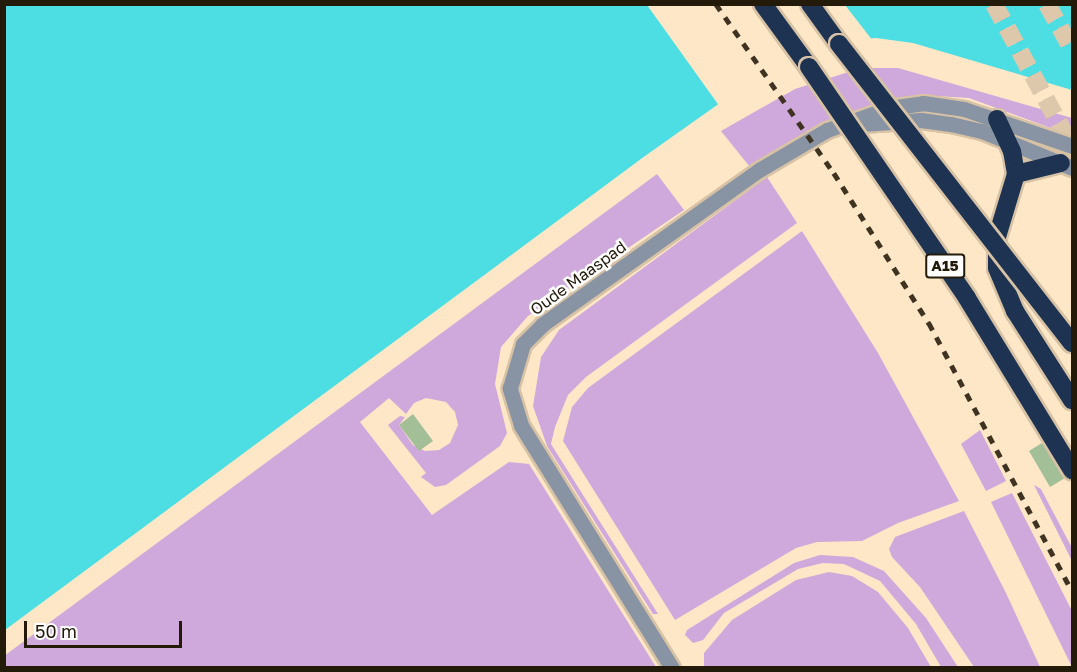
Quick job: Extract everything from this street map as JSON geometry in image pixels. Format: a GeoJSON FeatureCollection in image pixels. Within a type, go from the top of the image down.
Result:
{"type":"FeatureCollection","features":[{"type":"Feature","properties":{"kind":"highway","name":"A15"},"geometry":{"type":"LineString","coordinates":[[763,4],[901,200],[1072,470]]}},
{"type":"Feature","properties":{"kind":"highway"},"geometry":{"type":"LineString","coordinates":[[810,4],[946,185],[1072,343]]}},
{"type":"Feature","properties":{"kind":"highway"},"geometry":{"type":"LineString","coordinates":[[997,119],[1008,141],[1016,174],[999,228],[997,268],[1014,311],[1072,400]]}},
{"type":"Feature","properties":{"kind":"highway"},"geometry":{"type":"LineString","coordinates":[[1016,174],[1067,165]]}},
{"type":"Feature","properties":{"kind":"street","name":"Oude Maaspad"},"geometry":{"type":"LineString","coordinates":[[672,668],[521,425],[510,388],[523,344],[543,324],[759,170],[807,140],[890,108],[923,103],[997,119],[1072,146]]}},
{"type":"Feature","properties":{"kind":"street","name":"Oude Maaspad"},"geometry":{"type":"LineString","coordinates":[[847,125],[921,120],[982,131],[1067,165]]}},
{"type":"Feature","properties":{"kind":"shaded area"},"geometry":{"type":"Polygon","coordinates":[[[861,68],[898,68],[1072,118],[1072,136],[969,98],[921,95],[840,115],[754,172],[721,131],[795,89],[861,68]]]}},
{"type":"Feature","properties":{"kind":"shaded area"},"geometry":{"type":"Polygon","coordinates":[[[657,174],[684,210],[528,316],[501,347],[495,384],[507,433],[500,446],[446,485],[435,487],[421,477],[426,473],[388,425],[400,416],[405,417],[399,425],[413,445],[425,451],[439,450],[450,443],[458,425],[455,412],[446,402],[426,398],[414,403],[406,414],[389,398],[360,422],[432,515],[509,462],[529,464],[656,667],[5,668],[4,656],[657,174]]]}},
{"type":"Feature","properties":{"kind":"shaded area"},"geometry":{"type":"Polygon","coordinates":[[[767,177],[797,223],[586,377],[568,395],[555,427],[551,444],[658,614],[653,614],[547,446],[533,406],[541,357],[559,330],[767,177]]]}},
{"type":"Feature","properties":{"kind":"shaded area"},"geometry":{"type":"Polygon","coordinates":[[[802,231],[878,353],[959,501],[898,523],[862,541],[817,542],[796,548],[675,620],[563,441],[572,407],[588,388],[802,231]]]}},
{"type":"Feature","properties":{"kind":"shaded area"},"geometry":{"type":"Polygon","coordinates":[[[980,430],[1006,481],[986,491],[961,444],[980,430]]]}},
{"type":"Feature","properties":{"kind":"shaded area"},"geometry":{"type":"Polygon","coordinates":[[[1034,485],[1041,489],[1072,548],[1072,561],[1034,485]]]}},
{"type":"Feature","properties":{"kind":"shaded area"},"geometry":{"type":"Polygon","coordinates":[[[1012,493],[1072,611],[1072,667],[991,502],[1012,493]]]}},
{"type":"Feature","properties":{"kind":"shaded area"},"geometry":{"type":"Polygon","coordinates":[[[964,511],[1006,593],[1040,667],[974,667],[920,587],[892,557],[889,549],[895,537],[964,511]]]}},
{"type":"Feature","properties":{"kind":"shaded area"},"geometry":{"type":"Polygon","coordinates":[[[820,555],[853,557],[884,571],[926,618],[958,667],[941,667],[916,624],[880,581],[844,564],[823,563],[798,569],[724,613],[703,640],[693,643],[685,635],[687,630],[794,563],[820,555]]]}},
{"type":"Feature","properties":{"kind":"shaded area"},"geometry":{"type":"Polygon","coordinates":[[[829,572],[852,576],[878,592],[908,628],[931,667],[704,667],[704,653],[732,620],[796,580],[829,572]]]}},
{"type":"Feature","properties":{"kind":"water"},"geometry":{"type":"Polygon","coordinates":[[[5,5],[1072,5],[1072,90],[913,43],[876,38],[841,41],[807,53],[727,98],[645,156],[5,630],[5,5]]]}},
{"type":"Feature","properties":{"kind":"pier"},"geometry":{"type":"Polygon","coordinates":[[[647,5],[845,5],[873,41],[842,44],[808,56],[720,107],[647,5]]]}},
{"type":"Feature","properties":{"kind":"building"},"geometry":{"type":"Polygon","coordinates":[[[413,414],[433,441],[419,451],[399,425],[413,414]]]}},
{"type":"Feature","properties":{"kind":"building"},"geometry":{"type":"Polygon","coordinates":[[[1042,443],[1065,478],[1050,487],[1029,451],[1042,443]]]}},
{"type":"Feature","properties":{"kind":"tunnel"},"geometry":{"type":"LineString","coordinates":[[994,4],[1072,147]]}},
{"type":"Feature","properties":{"kind":"tunnel"},"geometry":{"type":"LineString","coordinates":[[1047,4],[1072,49]]}},
{"type":"Feature","properties":{"kind":"railway"},"geometry":{"type":"LineString","coordinates":[[716,4],[834,173],[929,323],[1072,591]]}}]}
